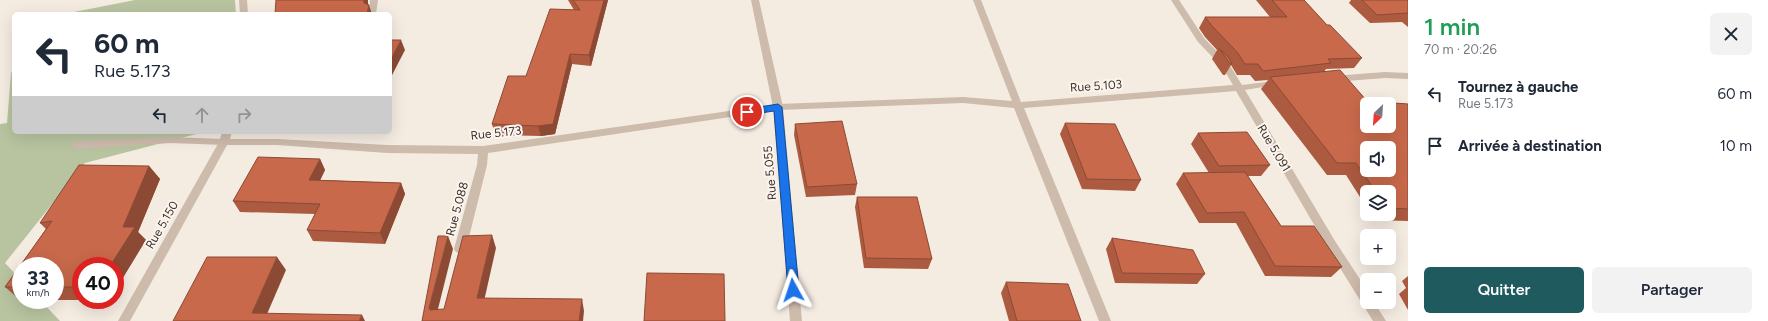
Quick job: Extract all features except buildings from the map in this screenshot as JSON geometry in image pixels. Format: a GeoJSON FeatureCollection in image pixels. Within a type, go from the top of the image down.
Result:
{"type":"FeatureCollection","features":[{"type":"Feature","properties":{"kind":"street"},"geometry":{"type":"LineString","coordinates":[[243,0],[244,12]]}},
{"type":"Feature","properties":{"kind":"street"},"geometry":{"type":"LineString","coordinates":[[373,12],[374,0]]}},
{"type":"Feature","properties":{"kind":"street","name":"Rue 5.055"},"geometry":{"type":"LineString","coordinates":[[755,0],[778,107],[796,321]]}},
{"type":"Feature","properties":{"kind":"street"},"geometry":{"type":"LineString","coordinates":[[977,0],[1105,321]]}},
{"type":"Feature","properties":{"kind":"street","name":"Rue 5.091"},"geometry":{"type":"LineString","coordinates":[[1175,0],[1201,40],[1226,66],[1331,244],[1360,289]]}},
{"type":"Feature","properties":{"kind":"street"},"geometry":{"type":"LineString","coordinates":[[1325,79],[1385,75],[1408,76]]}},
{"type":"Feature","properties":{"kind":"street","name":"Rue 5.103"},"geometry":{"type":"LineString","coordinates":[[778,107],[963,100],[1018,104],[1239,88],[1286,81]]}},
{"type":"Feature","properties":{"kind":"street","name":"Rue 5.173"},"geometry":{"type":"LineString","coordinates":[[76,144],[226,137],[277,142],[387,148],[484,150],[778,107]]}},
{"type":"Feature","properties":{"kind":"street","name":"Rue 5.150"},"geometry":{"type":"LineString","coordinates":[[124,321],[226,137]]}},
{"type":"Feature","properties":{"kind":"street","name":"Rue 5.088"},"geometry":{"type":"LineString","coordinates":[[457,261],[482,164],[484,150]]}},
{"type":"Feature","properties":{"kind":"street","name":"Rue 5.091"},"geometry":{"type":"LineString","coordinates":[[1373,309],[1380,321]]}},
{"type":"Feature","properties":{"kind":"green space"},"geometry":{"type":"Polygon","coordinates":[[[135,0],[235,0],[236,12],[74,12],[135,0]]]}},
{"type":"Feature","properties":{"kind":"green space"},"geometry":{"type":"Polygon","coordinates":[[[12,72],[12,134],[196,134],[85,163],[5,263],[12,270],[12,309],[49,309],[60,321],[0,321],[0,124],[7,123],[12,72]]]}},
{"type":"Feature","properties":{"kind":"route"},"geometry":{"type":"LineString","coordinates":[[747,112],[778,107],[793,290]]}}]}
